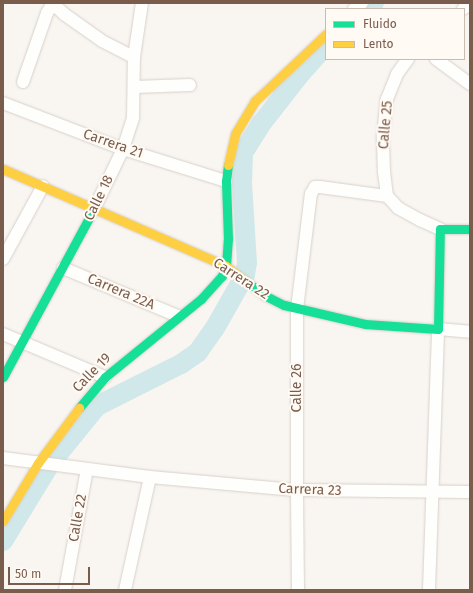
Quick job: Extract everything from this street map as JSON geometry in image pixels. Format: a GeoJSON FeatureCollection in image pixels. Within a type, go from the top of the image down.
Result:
{"type":"FeatureCollection","features":[{"type":"Feature","properties":{"kind":"street"},"geometry":{"type":"LineString","coordinates":[[23,82],[47,13],[53,3],[64,14],[102,41],[134,57]]}},
{"type":"Feature","properties":{"kind":"street","name":"Calle 18"},"geometry":{"type":"LineString","coordinates":[[3,377],[95,208],[123,149],[133,118],[134,57],[142,3]]}},
{"type":"Feature","properties":{"kind":"street"},"geometry":{"type":"LineString","coordinates":[[226,266],[228,239],[226,181],[229,154],[234,134],[255,101],[325,35]]}},
{"type":"Feature","properties":{"kind":"street","name":"Calle 25"},"geometry":{"type":"LineString","coordinates":[[387,196],[384,172],[383,135],[387,99],[397,74],[407,60]]}},
{"type":"Feature","properties":{"kind":"street"},"geometry":{"type":"LineString","coordinates":[[437,60],[470,84]]}},
{"type":"Feature","properties":{"kind":"street"},"geometry":{"type":"LineString","coordinates":[[134,87],[190,85]]}},
{"type":"Feature","properties":{"kind":"street","name":"Carrera 21"},"geometry":{"type":"LineString","coordinates":[[3,103],[123,149],[226,181]]}},
{"type":"Feature","properties":{"kind":"street","name":"Carrera 22"},"geometry":{"type":"LineString","coordinates":[[3,169],[226,266],[264,295],[284,305],[364,324],[470,332]]}},
{"type":"Feature","properties":{"kind":"street"},"geometry":{"type":"LineString","coordinates":[[3,259],[43,186]]}},
{"type":"Feature","properties":{"kind":"street","name":"Calle 26"},"geometry":{"type":"LineString","coordinates":[[298,590],[296,490],[297,309],[311,194],[315,188],[387,196]]}},
{"type":"Feature","properties":{"kind":"street"},"geometry":{"type":"LineString","coordinates":[[387,196],[398,208],[440,229],[470,229]]}},
{"type":"Feature","properties":{"kind":"street"},"geometry":{"type":"LineString","coordinates":[[429,590],[440,229]]}},
{"type":"Feature","properties":{"kind":"street","name":"Calle 19"},"geometry":{"type":"LineString","coordinates":[[3,522],[43,463],[71,417],[105,377],[178,316],[201,299],[222,276],[226,266]]}},
{"type":"Feature","properties":{"kind":"street","name":"Carrera 22A"},"geometry":{"type":"LineString","coordinates":[[63,268],[178,316]]}},
{"type":"Feature","properties":{"kind":"street"},"geometry":{"type":"LineString","coordinates":[[3,334],[105,377]]}},
{"type":"Feature","properties":{"kind":"street","name":"Carrera 23"},"geometry":{"type":"LineString","coordinates":[[3,458],[150,477],[296,490],[470,492]]}},
{"type":"Feature","properties":{"kind":"street","name":"Calle 22"},"geometry":{"type":"LineString","coordinates":[[65,590],[87,469]]}},
{"type":"Feature","properties":{"kind":"street"},"geometry":{"type":"LineString","coordinates":[[125,590],[150,477]]}},
{"type":"Feature","properties":{"kind":"waterway"},"geometry":{"type":"LineString","coordinates":[[367,8],[374,3]]}},
{"type":"Feature","properties":{"kind":"waterway"},"geometry":{"type":"LineString","coordinates":[[3,541],[50,464],[97,406],[181,364],[198,352],[215,328],[245,275],[247,263],[242,184],[243,153],[261,124],[301,73],[325,46]]}},
{"type":"Feature","properties":{"kind":"traffic: fast"},"geometry":{"type":"LineString","coordinates":[[79,408],[105,377],[201,299],[222,276],[226,266],[228,239],[226,181],[228,165]]}},
{"type":"Feature","properties":{"kind":"traffic: fast"},"geometry":{"type":"LineString","coordinates":[[3,377],[95,207]]}},
{"type":"Feature","properties":{"kind":"traffic: fast"},"geometry":{"type":"LineString","coordinates":[[242,278],[264,295],[284,305],[365,324],[438,329],[440,229],[470,229]]}},
{"type":"Feature","properties":{"kind":"traffic: slow"},"geometry":{"type":"LineString","coordinates":[[228,165],[235,134],[255,101],[325,35]]}},
{"type":"Feature","properties":{"kind":"traffic: slow"},"geometry":{"type":"LineString","coordinates":[[3,169],[226,266],[242,278]]}},
{"type":"Feature","properties":{"kind":"traffic: slow"},"geometry":{"type":"LineString","coordinates":[[3,521],[38,463],[79,408]]}}]}
